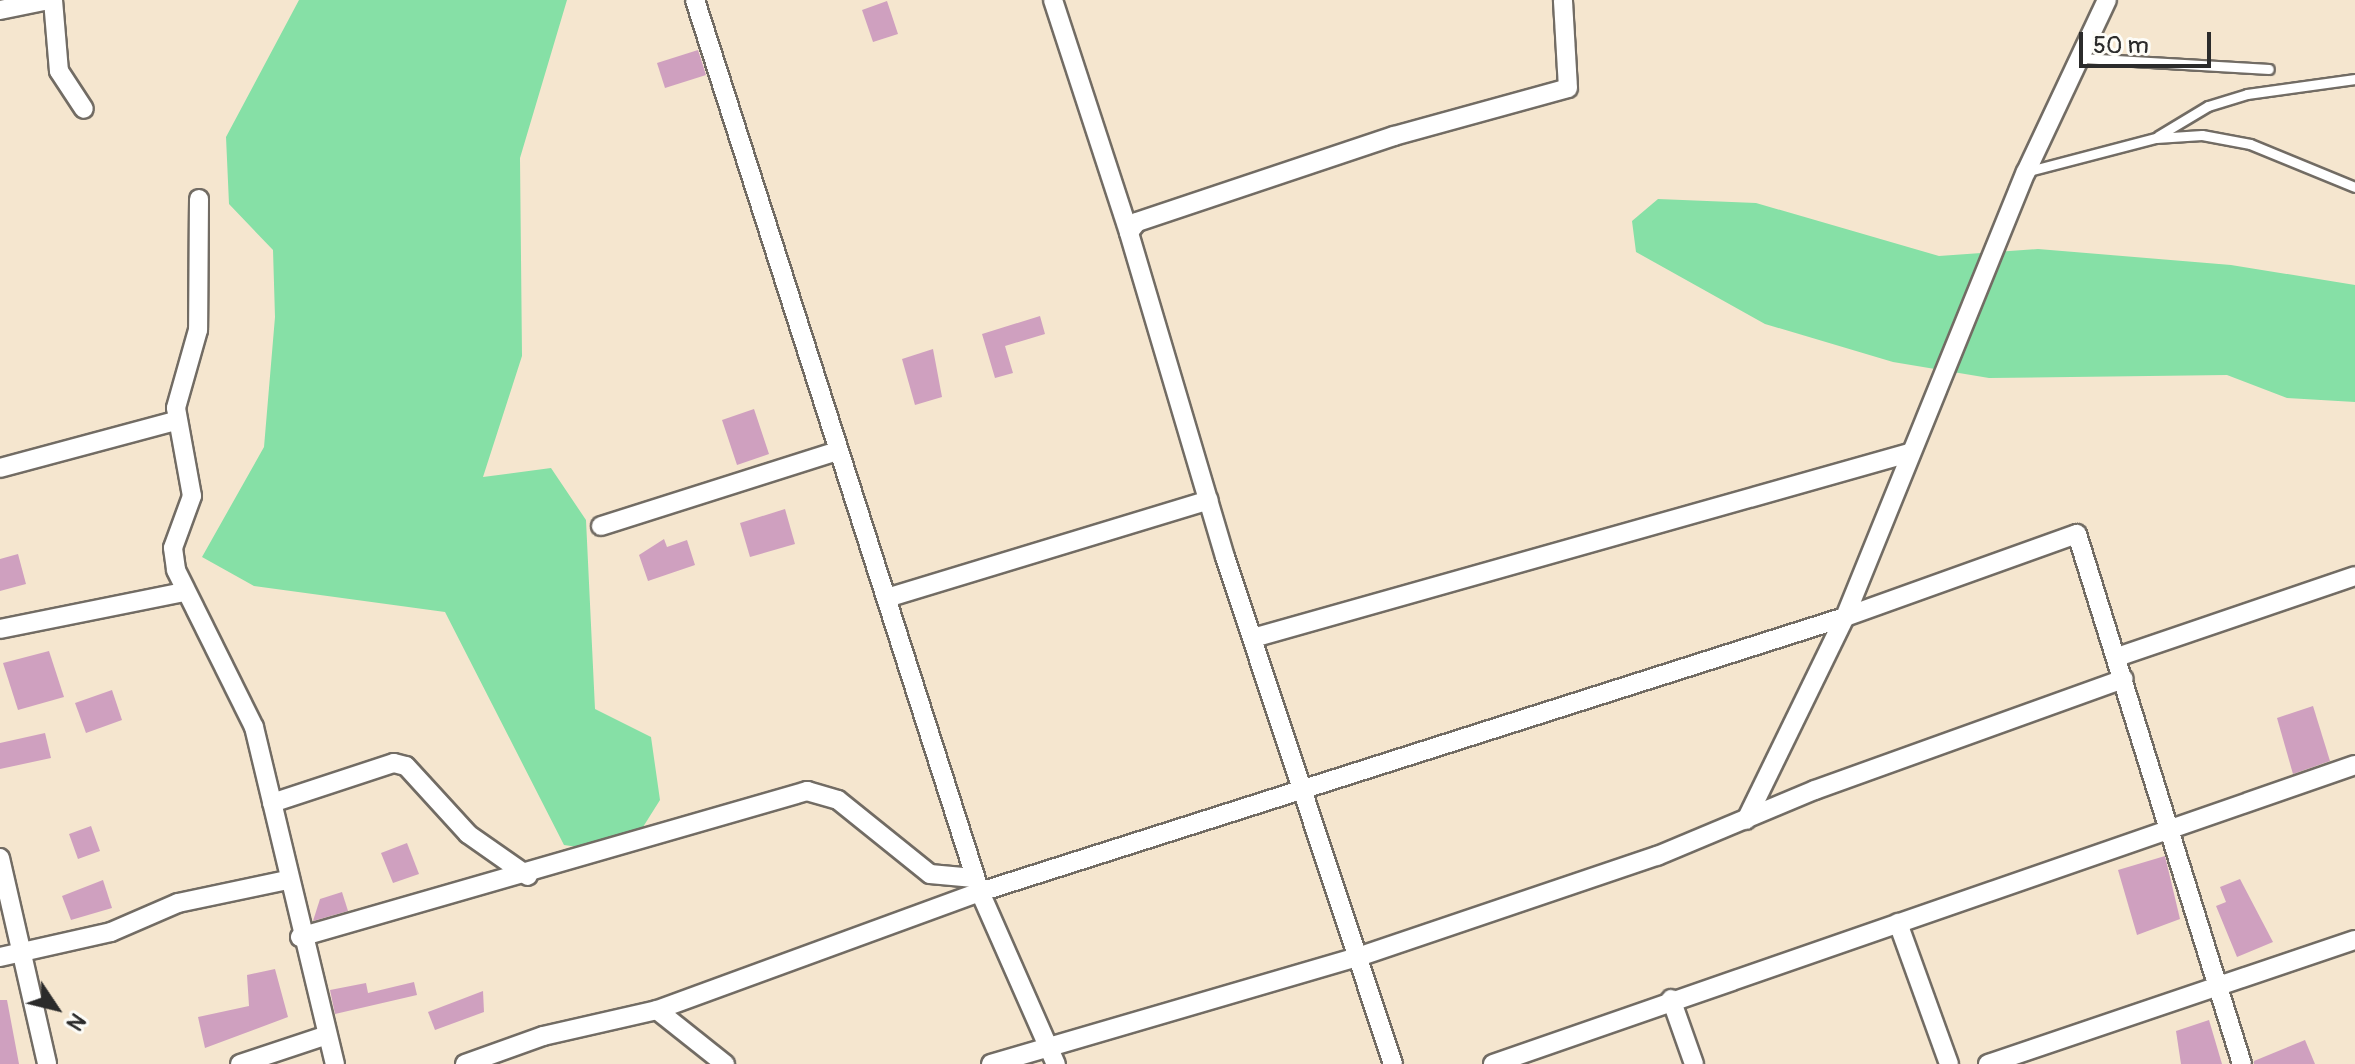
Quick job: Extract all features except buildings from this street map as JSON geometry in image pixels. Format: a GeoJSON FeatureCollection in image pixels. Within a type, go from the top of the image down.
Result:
{"type":"FeatureCollection","features":[{"type":"Feature","properties":{"kind":"street"},"geometry":{"type":"LineString","coordinates":[[0,10],[51,0],[59,71],[84,109]]}},
{"type":"Feature","properties":{"kind":"street"},"geometry":{"type":"LineString","coordinates":[[695,0],[838,451],[890,597],[977,885],[1056,1064]]}},
{"type":"Feature","properties":{"kind":"street"},"geometry":{"type":"LineString","coordinates":[[1053,0],[1129,232],[1253,638],[1393,1064]]}},
{"type":"Feature","properties":{"kind":"street"},"geometry":{"type":"LineString","coordinates":[[1129,232],[1137,222],[1394,136],[1568,88],[1563,0]]}},
{"type":"Feature","properties":{"kind":"street"},"geometry":{"type":"LineString","coordinates":[[1746,820],[1845,617],[1909,453],[2026,172],[2107,0]]}},
{"type":"Feature","properties":{"kind":"street"},"geometry":{"type":"LineString","coordinates":[[199,199],[198,330],[176,421],[192,496],[173,548],[184,592],[246,706],[272,803],[300,937],[335,1064]]}},
{"type":"Feature","properties":{"kind":"street"},"geometry":{"type":"LineString","coordinates":[[0,468],[176,421]]}},
{"type":"Feature","properties":{"kind":"street"},"geometry":{"type":"LineString","coordinates":[[601,526],[838,451]]}},
{"type":"Feature","properties":{"kind":"street"},"geometry":{"type":"LineString","coordinates":[[1253,638],[1909,453]]}},
{"type":"Feature","properties":{"kind":"street"},"geometry":{"type":"LineString","coordinates":[[890,597],[1209,500]]}},
{"type":"Feature","properties":{"kind":"street"},"geometry":{"type":"LineString","coordinates":[[465,1064],[543,1036],[657,1010],[977,885],[1304,789],[1845,617],[2077,534],[2220,985],[2242,1064]]}},
{"type":"Feature","properties":{"kind":"street"},"geometry":{"type":"LineString","coordinates":[[2117,657],[2355,576]]}},
{"type":"Feature","properties":{"kind":"street"},"geometry":{"type":"LineString","coordinates":[[0,629],[184,592]]}},
{"type":"Feature","properties":{"kind":"street"},"geometry":{"type":"LineString","coordinates":[[991,1064],[1048,1042],[1358,957],[1746,820],[2124,679]]}},
{"type":"Feature","properties":{"kind":"street"},"geometry":{"type":"LineString","coordinates":[[272,803],[394,763],[406,766],[468,834],[528,876]]}},
{"type":"Feature","properties":{"kind":"street"},"geometry":{"type":"LineString","coordinates":[[1493,1064],[1671,999],[2355,765]]}},
{"type":"Feature","properties":{"kind":"street"},"geometry":{"type":"LineString","coordinates":[[300,937],[528,876],[807,791],[838,800],[930,874],[977,885]]}},
{"type":"Feature","properties":{"kind":"street"},"geometry":{"type":"LineString","coordinates":[[0,858],[9,954],[47,1064]]}},
{"type":"Feature","properties":{"kind":"street"},"geometry":{"type":"LineString","coordinates":[[9,954],[287,880]]}},
{"type":"Feature","properties":{"kind":"street"},"geometry":{"type":"LineString","coordinates":[[1898,923],[1949,1064]]}},
{"type":"Feature","properties":{"kind":"street"},"geometry":{"type":"LineString","coordinates":[[1988,1064],[2355,940]]}},
{"type":"Feature","properties":{"kind":"street"},"geometry":{"type":"LineString","coordinates":[[1671,999],[1694,1064]]}},
{"type":"Feature","properties":{"kind":"street"},"geometry":{"type":"LineString","coordinates":[[657,1010],[725,1064]]}},
{"type":"Feature","properties":{"kind":"street"},"geometry":{"type":"LineString","coordinates":[[240,1064],[327,1035]]}},
{"type":"Feature","properties":{"kind":"lane"},"geometry":{"type":"LineString","coordinates":[[2082,58],[2269,69]]}},
{"type":"Feature","properties":{"kind":"lane"},"geometry":{"type":"LineString","coordinates":[[2026,172],[2156,138],[2208,106],[2247,94],[2355,79]]}},
{"type":"Feature","properties":{"kind":"lane"},"geometry":{"type":"LineString","coordinates":[[2156,138],[2250,144],[2355,187]]}},
{"type":"Feature","properties":{"kind":"green space"},"geometry":{"type":"Polygon","coordinates":[[[299,0],[567,0],[520,158],[522,356],[483,477],[551,468],[586,520],[595,709],[651,737],[660,800],[626,854],[564,845],[445,612],[254,586],[202,557],[264,447],[275,317],[273,250],[229,204],[226,137],[299,0]]]}},
{"type":"Feature","properties":{"kind":"green space"},"geometry":{"type":"Polygon","coordinates":[[[1658,199],[1756,203],[1939,256],[2038,249],[2231,265],[2355,285],[2355,402],[2287,398],[2227,375],[1989,378],[1893,362],[1765,324],[1636,252],[1632,221],[1658,199]]]}}]}
